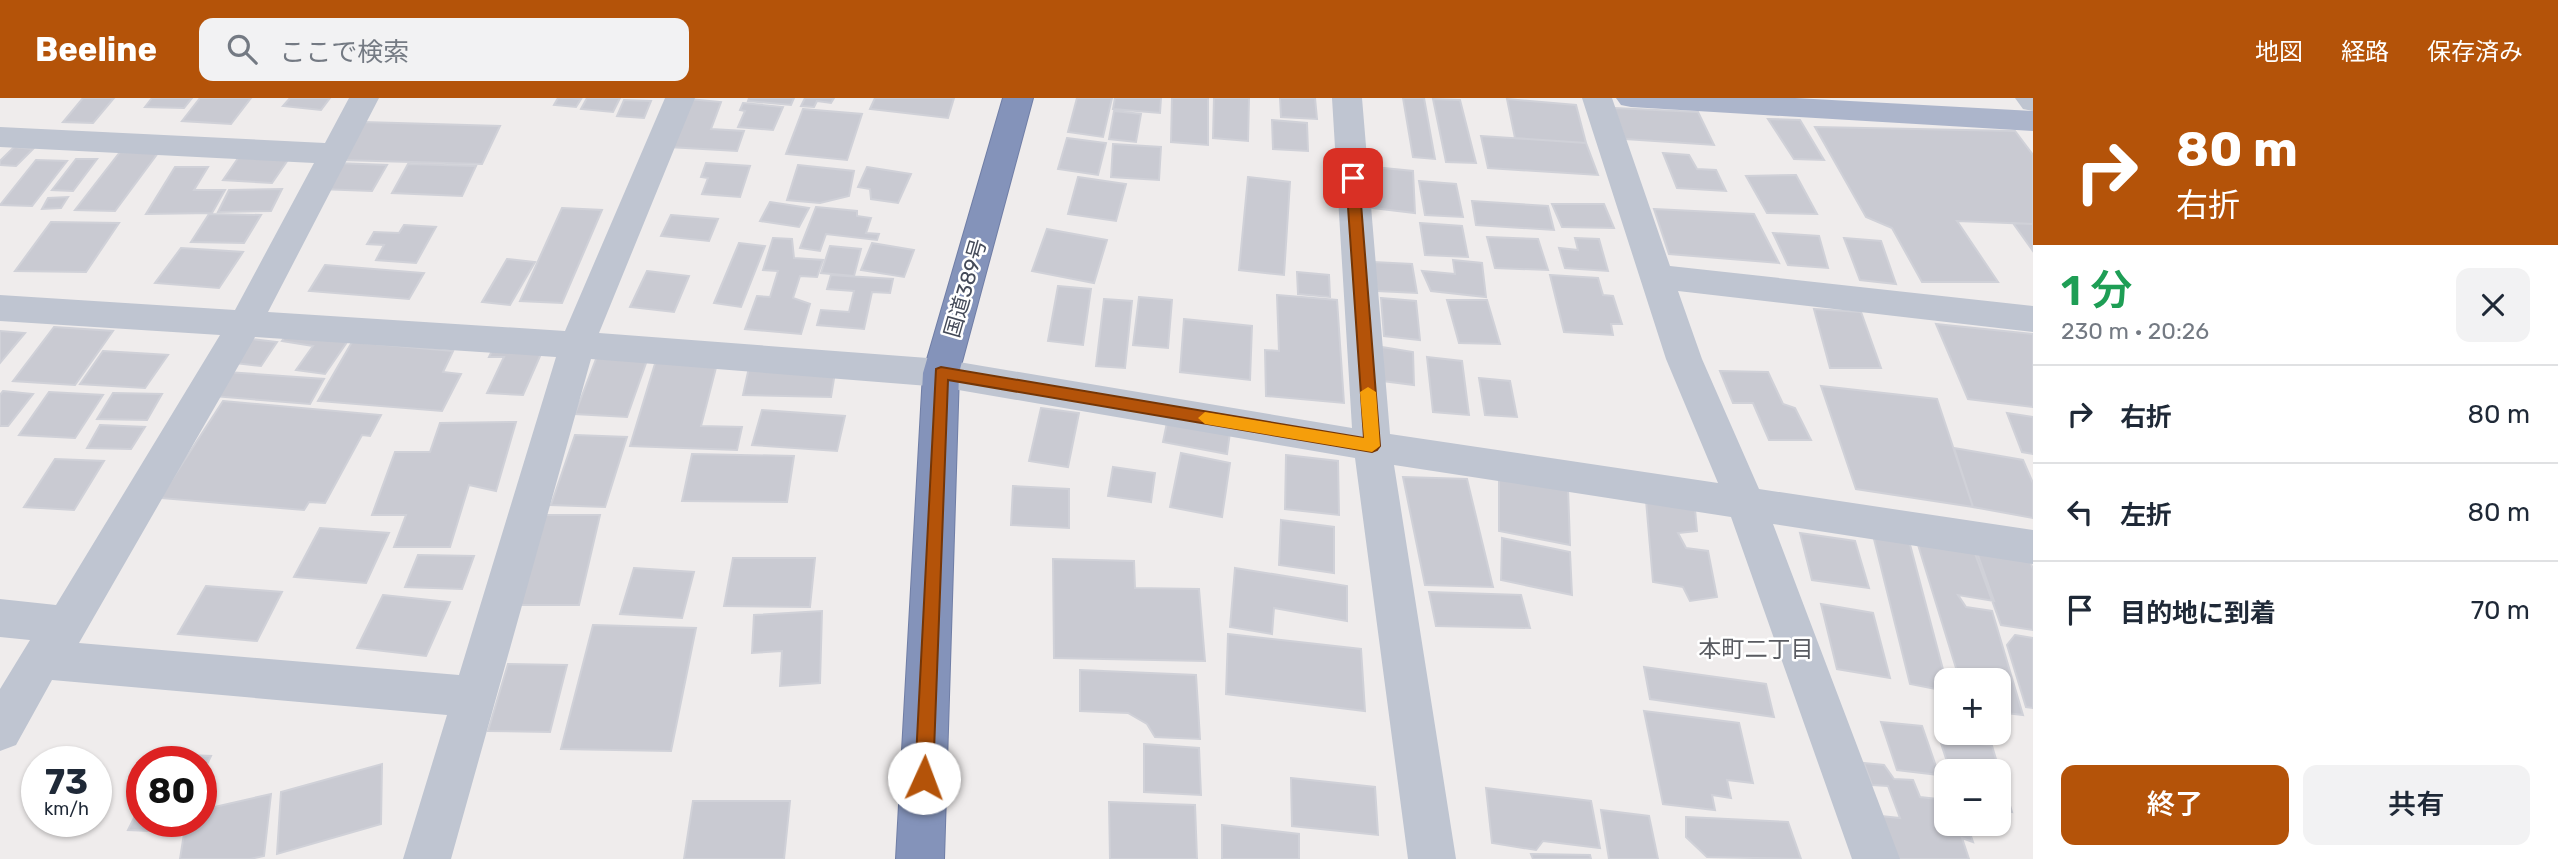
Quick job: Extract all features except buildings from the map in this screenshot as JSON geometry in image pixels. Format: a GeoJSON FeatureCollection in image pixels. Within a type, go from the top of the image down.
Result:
{"type":"FeatureCollection","features":[{"type":"Feature","properties":{"kind":"highway","name":"国道389号"},"geometry":{"type":"LineString","coordinates":[[920,859],[941,373],[1018,98]]}},
{"type":"Feature","properties":{"kind":"main road"},"geometry":{"type":"LineString","coordinates":[[1631,98],[2033,121]]}},
{"type":"Feature","properties":{"kind":"street"},"geometry":{"type":"LineString","coordinates":[[0,730],[41,659],[67,625],[245,324],[364,98]]}},
{"type":"Feature","properties":{"kind":"street"},"geometry":{"type":"LineString","coordinates":[[427,859],[577,345],[680,98]]}},
{"type":"Feature","properties":{"kind":"street"},"geometry":{"type":"LineString","coordinates":[[1347,98],[1372,446],[1432,859]]}},
{"type":"Feature","properties":{"kind":"street"},"geometry":{"type":"LineString","coordinates":[[1597,98],[1684,359],[1746,503],[1876,859]]}},
{"type":"Feature","properties":{"kind":"street"},"geometry":{"type":"LineString","coordinates":[[0,137],[334,154]]}},
{"type":"Feature","properties":{"kind":"street"},"geometry":{"type":"LineString","coordinates":[[1655,276],[2033,319]]}},
{"type":"Feature","properties":{"kind":"street"},"geometry":{"type":"LineString","coordinates":[[0,308],[577,345],[941,373],[1372,446],[2033,547]]}},
{"type":"Feature","properties":{"kind":"street"},"geometry":{"type":"LineString","coordinates":[[0,618],[67,625]]}},
{"type":"Feature","properties":{"kind":"street"},"geometry":{"type":"LineString","coordinates":[[41,659],[475,697]]}},
{"type":"Feature","properties":{"kind":"slow traffic"},"geometry":{"type":"LineString","coordinates":[[1205,418],[1372,446],[1368,392]]}},
{"type":"Feature","properties":{"kind":"district","name":"本町二丁目"},"geometry":{"type":"Point","coordinates":[1756,649]}},
{"type":"Feature","properties":{"kind":"route"},"geometry":{"type":"LineString","coordinates":[[924,778],[941,373],[1372,446],[1353,178]]}}]}
